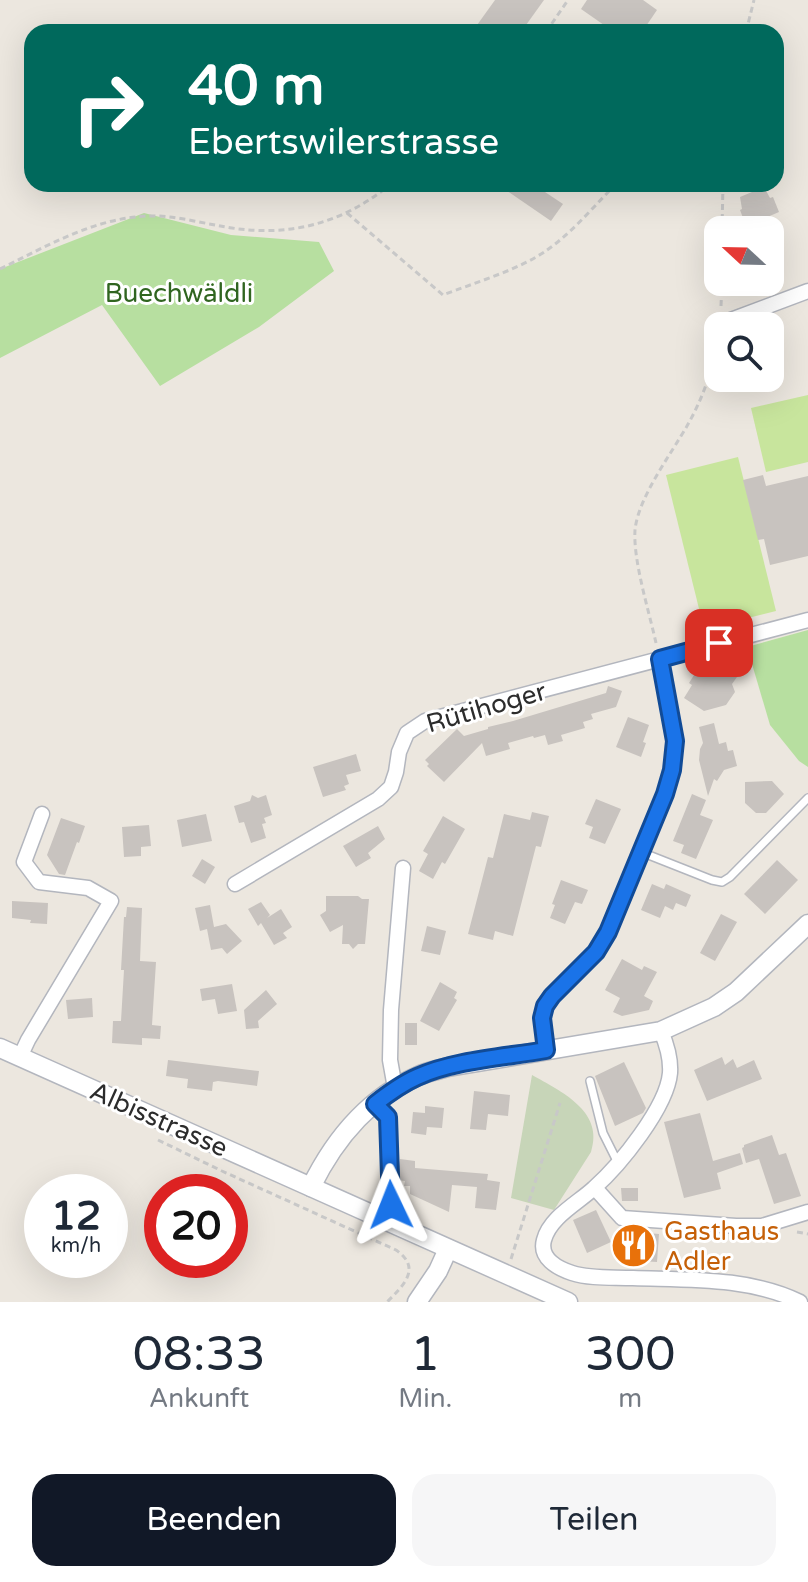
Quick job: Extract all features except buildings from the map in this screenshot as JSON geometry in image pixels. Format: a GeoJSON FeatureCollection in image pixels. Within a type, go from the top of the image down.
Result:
{"type":"FeatureCollection","features":[{"type":"Feature","properties":{"kind":"street"},"geometry":{"type":"LineString","coordinates":[[760,312],[808,291]]}},
{"type":"Feature","properties":{"kind":"street","name":"Rütihoger"},"geometry":{"type":"LineString","coordinates":[[235,884],[378,799],[391,787],[407,733],[425,721],[808,620]]}},
{"type":"Feature","properties":{"kind":"street"},"geometry":{"type":"LineString","coordinates":[[546,1050],[542,1018],[545,1006],[596,952],[608,932],[672,770],[675,741],[660,659]]}},
{"type":"Feature","properties":{"kind":"street"},"geometry":{"type":"LineString","coordinates":[[20,1057],[111,901],[88,888],[39,882],[24,862],[42,814]]}},
{"type":"Feature","properties":{"kind":"street"},"geometry":{"type":"LineString","coordinates":[[395,1088],[390,1060],[391,1010],[403,868]]}},
{"type":"Feature","properties":{"kind":"street"},"geometry":{"type":"LineString","coordinates":[[311,1187],[349,1126],[395,1088],[448,1067],[661,1031],[714,1007],[736,992],[808,924]]}},
{"type":"Feature","properties":{"kind":"street"},"geometry":{"type":"LineString","coordinates":[[661,1031],[669,1054],[670,1072],[665,1093],[618,1163],[595,1188],[552,1224],[545,1235],[544,1252],[558,1267],[573,1273],[745,1285],[800,1302]]}},
{"type":"Feature","properties":{"kind":"street","name":"Albisstrasse"},"geometry":{"type":"LineString","coordinates":[[0,1048],[568,1302]]}},
{"type":"Feature","properties":{"kind":"street"},"geometry":{"type":"LineString","coordinates":[[595,1188],[622,1218],[762,1226],[808,1212]]}},
{"type":"Feature","properties":{"kind":"street"},"geometry":{"type":"LineString","coordinates":[[417,1302],[438,1271],[448,1249]]}},
{"type":"Feature","properties":{"kind":"lane"},"geometry":{"type":"LineString","coordinates":[[641,852],[722,882],[808,798]]}},
{"type":"Feature","properties":{"kind":"lane"},"geometry":{"type":"LineString","coordinates":[[590,1081],[603,1133],[618,1163]]}},
{"type":"Feature","properties":{"kind":"lane"},"geometry":{"type":"LineString","coordinates":[[375,1104],[388,1117],[391,1205],[385,1221]]}},
{"type":"Feature","properties":{"kind":"path"},"geometry":{"type":"LineString","coordinates":[[552,24],[568,0]]}},
{"type":"Feature","properties":{"kind":"path"},"geometry":{"type":"LineString","coordinates":[[748,24],[754,0]]}},
{"type":"Feature","properties":{"kind":"path"},"geometry":{"type":"LineString","coordinates":[[0,269],[81,229],[114,220],[149,216],[264,231],[298,229],[347,213],[379,192]]}},
{"type":"Feature","properties":{"kind":"path"},"geometry":{"type":"LineString","coordinates":[[347,213],[443,295],[544,252],[608,192]]}},
{"type":"Feature","properties":{"kind":"path"},"geometry":{"type":"LineString","coordinates":[[722,216],[723,192]]}},
{"type":"Feature","properties":{"kind":"path"},"geometry":{"type":"LineString","coordinates":[[660,659],[635,548],[635,527],[646,496],[704,390]]}},
{"type":"Feature","properties":{"kind":"path"},"geometry":{"type":"LineString","coordinates":[[511,1259],[560,1103]]}},
{"type":"Feature","properties":{"kind":"path"},"geometry":{"type":"LineString","coordinates":[[153,1137],[406,1257],[410,1266],[409,1275],[387,1302]]}},
{"type":"Feature","properties":{"kind":"green space","name":"Buechwäldli"},"geometry":{"type":"Polygon","coordinates":[[[144,213],[231,235],[319,242],[334,271],[259,327],[160,386],[102,305],[0,358],[0,269],[144,213]]]}},
{"type":"Feature","properties":{"kind":"green space"},"geometry":{"type":"Polygon","coordinates":[[[808,395],[808,462],[766,472],[751,408],[808,395]]]}},
{"type":"Feature","properties":{"kind":"green space"},"geometry":{"type":"Polygon","coordinates":[[[738,457],[776,611],[704,629],[666,475],[738,457]]]}},
{"type":"Feature","properties":{"kind":"green space"},"geometry":{"type":"Polygon","coordinates":[[[808,630],[808,767],[799,761],[770,725],[747,647],[808,630]]]}},
{"type":"Feature","properties":{"kind":"green space"},"geometry":{"type":"Polygon","coordinates":[[[532,1075],[577,1104],[592,1125],[594,1138],[591,1152],[554,1210],[511,1198],[532,1075]]]}},
{"type":"Feature","properties":{"kind":"place","name":"Gasthaus Adler"},"geometry":{"type":"Point","coordinates":[633,1246]}},
{"type":"Feature","properties":{"kind":"route"},"geometry":{"type":"LineString","coordinates":[[391,1205],[388,1117],[375,1104],[395,1088],[419,1076],[448,1067],[546,1050],[542,1018],[545,1006],[596,952],[608,932],[672,770],[675,741],[660,659],[719,643]]}}]}
